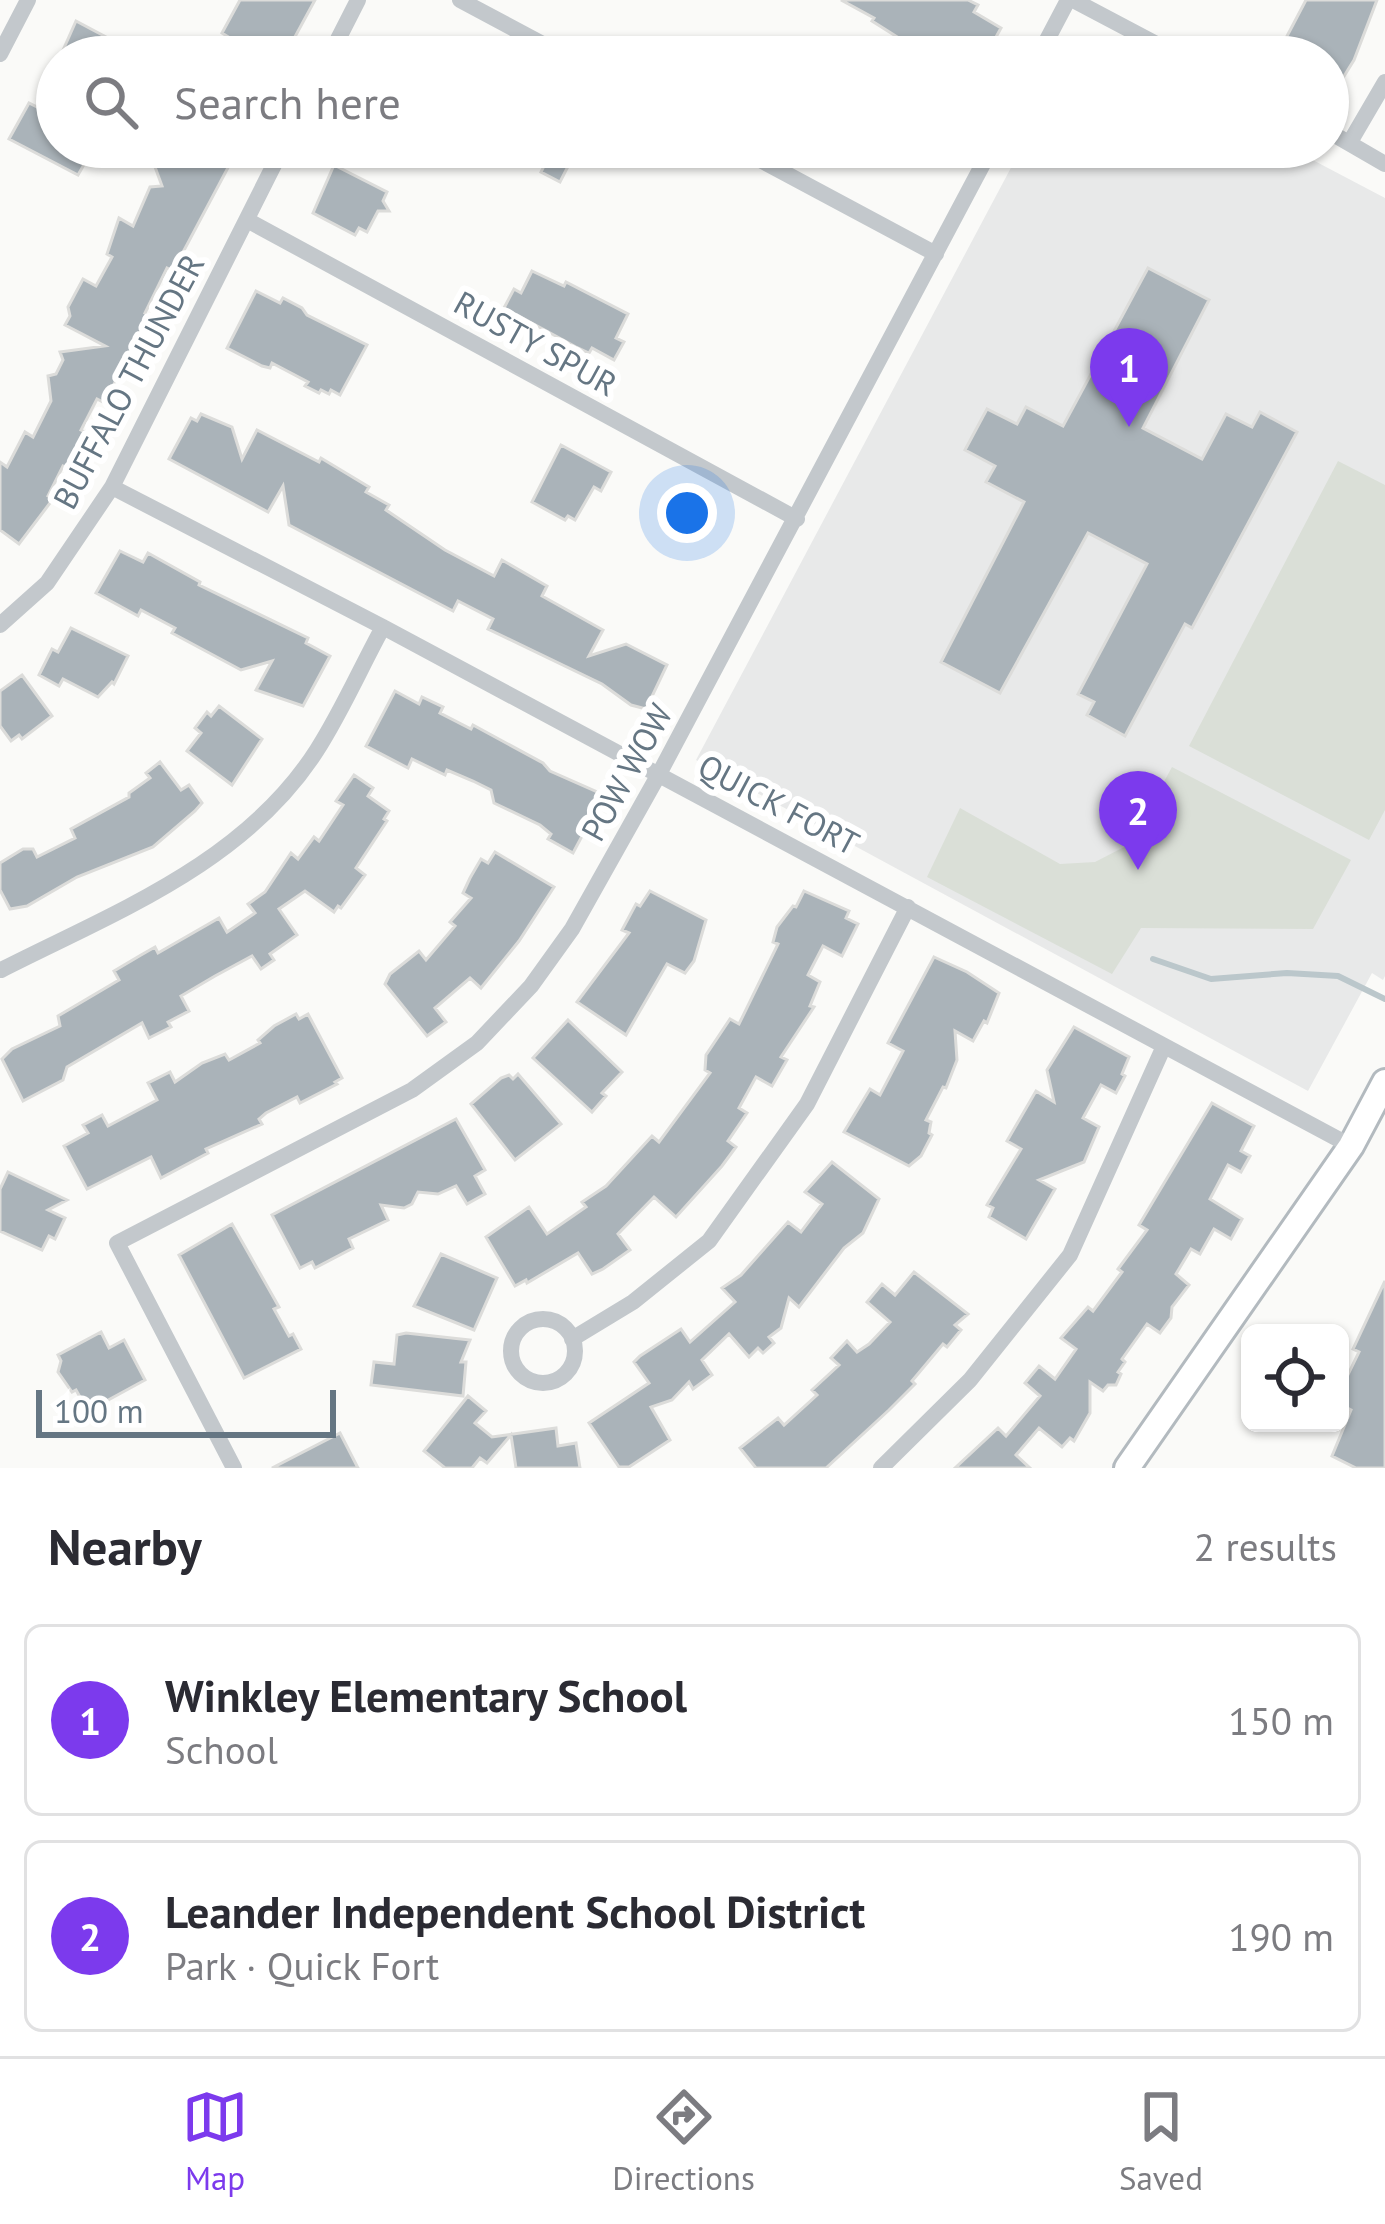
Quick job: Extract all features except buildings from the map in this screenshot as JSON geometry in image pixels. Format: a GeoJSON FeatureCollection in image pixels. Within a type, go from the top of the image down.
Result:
{"type":"FeatureCollection","features":[{"type":"Feature","properties":{"kind":"street"},"geometry":{"type":"LineString","coordinates":[[0,54],[28,0]]}},
{"type":"Feature","properties":{"kind":"street"},"geometry":{"type":"LineString","coordinates":[[340,36],[358,0]]}},
{"type":"Feature","properties":{"kind":"street"},"geometry":{"type":"LineString","coordinates":[[460,0],[528,36]]}},
{"type":"Feature","properties":{"kind":"street"},"geometry":{"type":"LineString","coordinates":[[1050,36],[1070,0],[1140,36]]}},
{"type":"Feature","properties":{"kind":"street"},"geometry":{"type":"LineString","coordinates":[[1385,82],[1350,142],[1385,164]]}},
{"type":"Feature","properties":{"kind":"street","name":"BUFFALO THUNDER"},"geometry":{"type":"LineString","coordinates":[[0,625],[47,583],[112,487],[273,168]]}},
{"type":"Feature","properties":{"kind":"street"},"geometry":{"type":"LineString","coordinates":[[775,168],[936,254]]}},
{"type":"Feature","properties":{"kind":"street","name":"POW WOW"},"geometry":{"type":"LineString","coordinates":[[234,1468],[117,1243],[412,1090],[477,1043],[531,986],[572,929],[659,774],[981,168]]}},
{"type":"Feature","properties":{"kind":"street","name":"RUSTY SPUR"},"geometry":{"type":"LineString","coordinates":[[247,220],[796,519]]}},
{"type":"Feature","properties":{"kind":"street","name":"QUICK FORT"},"geometry":{"type":"LineString","coordinates":[[112,487],[383,627],[1351,1146]]}},
{"type":"Feature","properties":{"kind":"street"},"geometry":{"type":"LineString","coordinates":[[1,970],[218,856],[267,810],[316,752],[383,627]]}},
{"type":"Feature","properties":{"kind":"street"},"geometry":{"type":"LineString","coordinates":[[572,1339],[633,1302],[709,1241],[807,1104],[908,907]]}},
{"type":"Feature","properties":{"kind":"street"},"geometry":{"type":"LineString","coordinates":[[881,1468],[970,1380],[1070,1255],[1164,1046]]}},
{"type":"Feature","properties":{"kind":"street"},"geometry":{"type":"LineString","coordinates":[[1127,1468],[1351,1146],[1385,1082]]}},
{"type":"Feature","properties":{"kind":"shaded area"},"geometry":{"type":"Polygon","coordinates":[[[1011,168],[1328,168],[1385,198],[1385,976],[1383,980],[1372,973],[1308,1091],[696,760],[1011,168]]]}},
{"type":"Feature","properties":{"kind":"shaded area"},"geometry":{"type":"Polygon","coordinates":[[[1338,461],[1385,485],[1385,810],[1369,840],[1189,746],[1338,461]]]}},
{"type":"Feature","properties":{"kind":"shaded area"},"geometry":{"type":"Polygon","coordinates":[[[1172,767],[1351,860],[1313,929],[1141,928],[1112,974],[927,877],[960,808],[1060,864],[1095,862],[1130,844],[1172,767]]]}},
{"type":"Feature","properties":{"kind":"waterway"},"geometry":{"type":"LineString","coordinates":[[1153,959],[1211,979],[1287,973],[1338,976],[1385,999]]}},
{"type":"Feature","properties":{"kind":"place","name":"Winkley Elementary School"},"geometry":{"type":"Point","coordinates":[1129,427]}},
{"type":"Feature","properties":{"kind":"place","name":"Leander Independent School District"},"geometry":{"type":"Point","coordinates":[1138,870]}}]}
